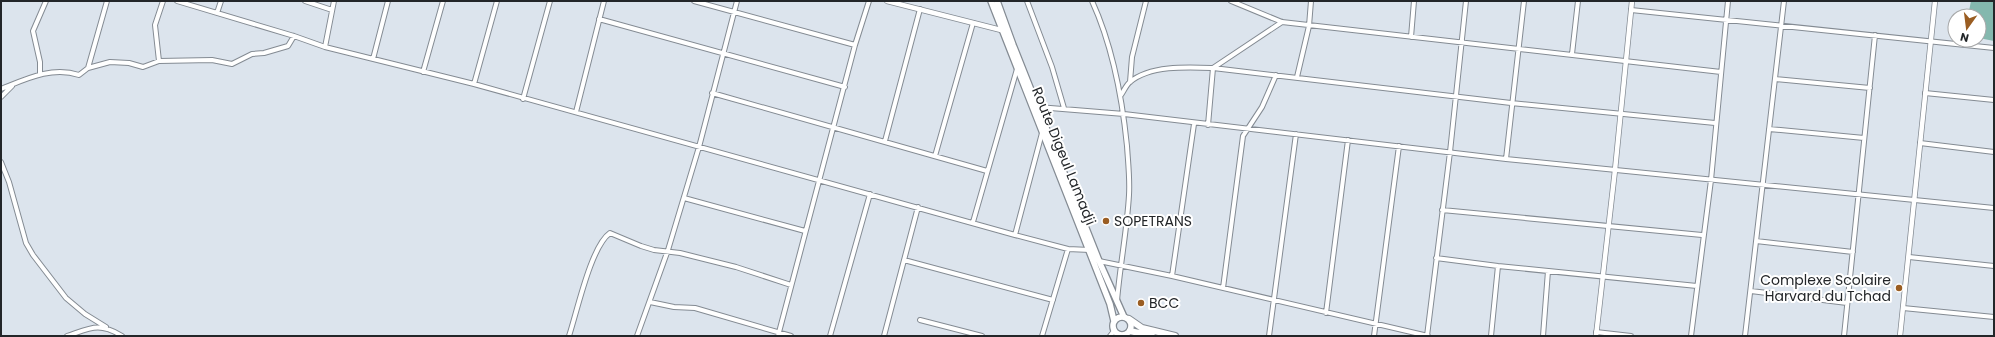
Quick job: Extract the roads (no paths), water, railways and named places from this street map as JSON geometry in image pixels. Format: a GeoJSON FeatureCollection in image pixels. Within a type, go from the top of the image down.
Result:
{"type":"FeatureCollection","features":[{"type":"Feature","properties":{"kind":"main road","name":"Route Digeul Lamadji"},"geometry":{"type":"LineString","coordinates":[[991,1],[1042,134],[1092,250],[1110,304],[1114,321]]}},
{"type":"Feature","properties":{"kind":"main road"},"geometry":{"type":"LineString","coordinates":[[997,1],[1092,250],[1099,261],[1117,303],[1131,325],[1130,333]]}},
{"type":"Feature","properties":{"kind":"main road"},"geometry":{"type":"LineString","coordinates":[[1152,336],[1130,333],[1117,335],[1112,326],[1118,317],[1126,318],[1142,328],[1176,336]]}},
{"type":"Feature","properties":{"kind":"street"},"geometry":{"type":"LineString","coordinates":[[40,74],[40,62],[33,31],[46,1]]}},
{"type":"Feature","properties":{"kind":"street"},"geometry":{"type":"LineString","coordinates":[[88,68],[107,1]]}},
{"type":"Feature","properties":{"kind":"street"},"geometry":{"type":"LineString","coordinates":[[159,61],[155,25],[163,1]]}},
{"type":"Feature","properties":{"kind":"street"},"geometry":{"type":"LineString","coordinates":[[177,1],[294,36],[325,47],[474,84],[523,99],[576,112],[1015,235],[1068,249],[1092,250]]}},
{"type":"Feature","properties":{"kind":"street"},"geometry":{"type":"LineString","coordinates":[[217,13],[221,1]]}},
{"type":"Feature","properties":{"kind":"street"},"geometry":{"type":"LineString","coordinates":[[305,1],[332,10]]}},
{"type":"Feature","properties":{"kind":"street"},"geometry":{"type":"LineString","coordinates":[[325,47],[334,1]]}},
{"type":"Feature","properties":{"kind":"street"},"geometry":{"type":"LineString","coordinates":[[373,59],[388,1]]}},
{"type":"Feature","properties":{"kind":"street"},"geometry":{"type":"LineString","coordinates":[[423,72],[443,1]]}},
{"type":"Feature","properties":{"kind":"street"},"geometry":{"type":"LineString","coordinates":[[474,84],[497,1]]}},
{"type":"Feature","properties":{"kind":"street"},"geometry":{"type":"LineString","coordinates":[[523,99],[550,1]]}},
{"type":"Feature","properties":{"kind":"street"},"geometry":{"type":"LineString","coordinates":[[576,112],[604,1]]}},
{"type":"Feature","properties":{"kind":"street"},"geometry":{"type":"LineString","coordinates":[[694,1],[855,45]]}},
{"type":"Feature","properties":{"kind":"street"},"geometry":{"type":"LineString","coordinates":[[637,336],[639,326],[650,302],[668,250],[684,198],[699,147],[722,53],[737,1]]}},
{"type":"Feature","properties":{"kind":"street"},"geometry":{"type":"LineString","coordinates":[[779,334],[855,45],[869,1]]}},
{"type":"Feature","properties":{"kind":"street"},"geometry":{"type":"LineString","coordinates":[[887,1],[1001,30]]}},
{"type":"Feature","properties":{"kind":"street"},"geometry":{"type":"LineString","coordinates":[[1027,1],[1052,67],[1064,108]]}},
{"type":"Feature","properties":{"kind":"street"},"geometry":{"type":"LineString","coordinates":[[1092,1],[1101,21],[1121,95],[1124,114],[1129,195],[1120,264],[1117,303]]}},
{"type":"Feature","properties":{"kind":"street"},"geometry":{"type":"LineString","coordinates":[[1121,95],[1130,82],[1132,57],[1146,1]]}},
{"type":"Feature","properties":{"kind":"street"},"geometry":{"type":"LineString","coordinates":[[1231,1],[1282,22],[1309,26],[1519,48],[1721,72]]}},
{"type":"Feature","properties":{"kind":"street"},"geometry":{"type":"LineString","coordinates":[[1298,77],[1309,26],[1311,1]]}},
{"type":"Feature","properties":{"kind":"street"},"geometry":{"type":"LineString","coordinates":[[1411,37],[1414,1]]}},
{"type":"Feature","properties":{"kind":"street"},"geometry":{"type":"LineString","coordinates":[[1099,261],[1120,264],[1326,313],[1375,322],[1427,336],[1450,152],[1466,1]]}},
{"type":"Feature","properties":{"kind":"street"},"geometry":{"type":"LineString","coordinates":[[1506,159],[1511,103],[1524,1]]}},
{"type":"Feature","properties":{"kind":"street"},"geometry":{"type":"LineString","coordinates":[[1572,54],[1578,1]]}},
{"type":"Feature","properties":{"kind":"street"},"geometry":{"type":"LineString","coordinates":[[1631,336],[1596,334],[1621,115],[1632,1]]}},
{"type":"Feature","properties":{"kind":"street"},"geometry":{"type":"LineString","coordinates":[[1691,336],[1702,235],[1710,180],[1728,1]]}},
{"type":"Feature","properties":{"kind":"street"},"geometry":{"type":"LineString","coordinates":[[1745,336],[1764,185],[1784,1]]}},
{"type":"Feature","properties":{"kind":"street"},"geometry":{"type":"LineString","coordinates":[[1900,336],[1935,1]]}},
{"type":"Feature","properties":{"kind":"street"},"geometry":{"type":"LineString","coordinates":[[885,142],[920,10]]}},
{"type":"Feature","properties":{"kind":"street"},"geometry":{"type":"LineString","coordinates":[[1631,10],[1994,48]]}},
{"type":"Feature","properties":{"kind":"street"},"geometry":{"type":"LineString","coordinates":[[599,20],[845,87]]}},
{"type":"Feature","properties":{"kind":"street"},"geometry":{"type":"LineString","coordinates":[[1213,68],[1282,22]]}},
{"type":"Feature","properties":{"kind":"street"},"geometry":{"type":"LineString","coordinates":[[936,156],[973,23]]}},
{"type":"Feature","properties":{"kind":"street"},"geometry":{"type":"LineString","coordinates":[[1844,336],[1875,35]]}},
{"type":"Feature","properties":{"kind":"street"},"geometry":{"type":"LineString","coordinates":[[1,89],[40,74],[60,71],[79,75],[88,68],[110,62],[129,63],[143,66],[159,61],[212,60],[232,64],[252,54],[264,53],[288,46],[294,36]]}},
{"type":"Feature","properties":{"kind":"street"},"geometry":{"type":"LineString","coordinates":[[1130,82],[1160,70],[1178,67],[1213,68],[1511,103],[1621,115],[1715,123]]}},
{"type":"Feature","properties":{"kind":"street"},"geometry":{"type":"LineString","coordinates":[[973,222],[1017,68]]}},
{"type":"Feature","properties":{"kind":"street"},"geometry":{"type":"LineString","coordinates":[[1208,125],[1213,68]]}},
{"type":"Feature","properties":{"kind":"street"},"geometry":{"type":"LineString","coordinates":[[1223,288],[1244,136],[1246,130],[1262,107],[1276,75]]}},
{"type":"Feature","properties":{"kind":"street"},"geometry":{"type":"LineString","coordinates":[[1775,78],[1870,88]]}},
{"type":"Feature","properties":{"kind":"street"},"geometry":{"type":"LineString","coordinates":[[1,97],[7,90],[19,82]]}},
{"type":"Feature","properties":{"kind":"street"},"geometry":{"type":"LineString","coordinates":[[712,93],[987,171]]}},
{"type":"Feature","properties":{"kind":"street"},"geometry":{"type":"LineString","coordinates":[[1925,93],[1994,100]]}},
{"type":"Feature","properties":{"kind":"street"},"geometry":{"type":"LineString","coordinates":[[1038,107],[1124,114],[1194,124],[1296,134],[1506,159],[1994,208]]}},
{"type":"Feature","properties":{"kind":"street"},"geometry":{"type":"LineString","coordinates":[[1172,276],[1194,124]]}},
{"type":"Feature","properties":{"kind":"street"},"geometry":{"type":"LineString","coordinates":[[1769,129],[1864,138]]}},
{"type":"Feature","properties":{"kind":"street"},"geometry":{"type":"LineString","coordinates":[[1015,235],[1042,134]]}},
{"type":"Feature","properties":{"kind":"street"},"geometry":{"type":"LineString","coordinates":[[1269,336],[1296,134]]}},
{"type":"Feature","properties":{"kind":"street"},"geometry":{"type":"LineString","coordinates":[[1326,313],[1348,140]]}},
{"type":"Feature","properties":{"kind":"street"},"geometry":{"type":"LineString","coordinates":[[1920,144],[1994,152]]}},
{"type":"Feature","properties":{"kind":"street"},"geometry":{"type":"LineString","coordinates":[[1374,336],[1399,146]]}},
{"type":"Feature","properties":{"kind":"street"},"geometry":{"type":"LineString","coordinates":[[1,162],[9,182],[26,243],[33,255],[66,298],[85,314],[122,336]]}},
{"type":"Feature","properties":{"kind":"street"},"geometry":{"type":"LineString","coordinates":[[830,336],[870,194]]}},
{"type":"Feature","properties":{"kind":"street"},"geometry":{"type":"LineString","coordinates":[[684,198],[805,232]]}},
{"type":"Feature","properties":{"kind":"street"},"geometry":{"type":"LineString","coordinates":[[884,336],[918,207]]}},
{"type":"Feature","properties":{"kind":"street"},"geometry":{"type":"LineString","coordinates":[[1442,210],[1702,235]]}},
{"type":"Feature","properties":{"kind":"street"},"geometry":{"type":"LineString","coordinates":[[570,336],[596,252],[603,237],[610,232],[641,246],[654,250],[668,250],[736,267],[791,284]]}},
{"type":"Feature","properties":{"kind":"street"},"geometry":{"type":"LineString","coordinates":[[1756,241],[1853,252]]}},
{"type":"Feature","properties":{"kind":"street"},"geometry":{"type":"LineString","coordinates":[[1042,336],[1068,249]]}},
{"type":"Feature","properties":{"kind":"street"},"geometry":{"type":"LineString","coordinates":[[1909,257],[1994,266]]}},
{"type":"Feature","properties":{"kind":"street"},"geometry":{"type":"LineString","coordinates":[[1436,258],[1498,266],[1697,286]]}},
{"type":"Feature","properties":{"kind":"street"},"geometry":{"type":"LineString","coordinates":[[904,260],[1053,300]]}},
{"type":"Feature","properties":{"kind":"street"},"geometry":{"type":"LineString","coordinates":[[1491,336],[1498,266]]}},
{"type":"Feature","properties":{"kind":"street"},"geometry":{"type":"LineString","coordinates":[[1543,336],[1548,271]]}},
{"type":"Feature","properties":{"kind":"street"},"geometry":{"type":"LineString","coordinates":[[1751,292],[1847,302]]}},
{"type":"Feature","properties":{"kind":"street"},"geometry":{"type":"LineString","coordinates":[[650,302],[674,307],[695,308],[779,334],[791,336]]}},
{"type":"Feature","properties":{"kind":"street"},"geometry":{"type":"LineString","coordinates":[[1903,308],[1994,317]]}},
{"type":"Feature","properties":{"kind":"street"},"geometry":{"type":"LineString","coordinates":[[920,320],[982,336]]}},
{"type":"Feature","properties":{"kind":"street"},"geometry":{"type":"LineString","coordinates":[[67,336],[89,329],[106,327]]}},
{"type":"Feature","properties":{"kind":"place","name":"SOPETRANS"},"geometry":{"type":"Point","coordinates":[1106,221]}},
{"type":"Feature","properties":{"kind":"place","name":"Complexe Scolaire Harvard du Tchad"},"geometry":{"type":"Point","coordinates":[1899,288]}},
{"type":"Feature","properties":{"kind":"place","name":"BCC"},"geometry":{"type":"Point","coordinates":[1141,303]}}]}
